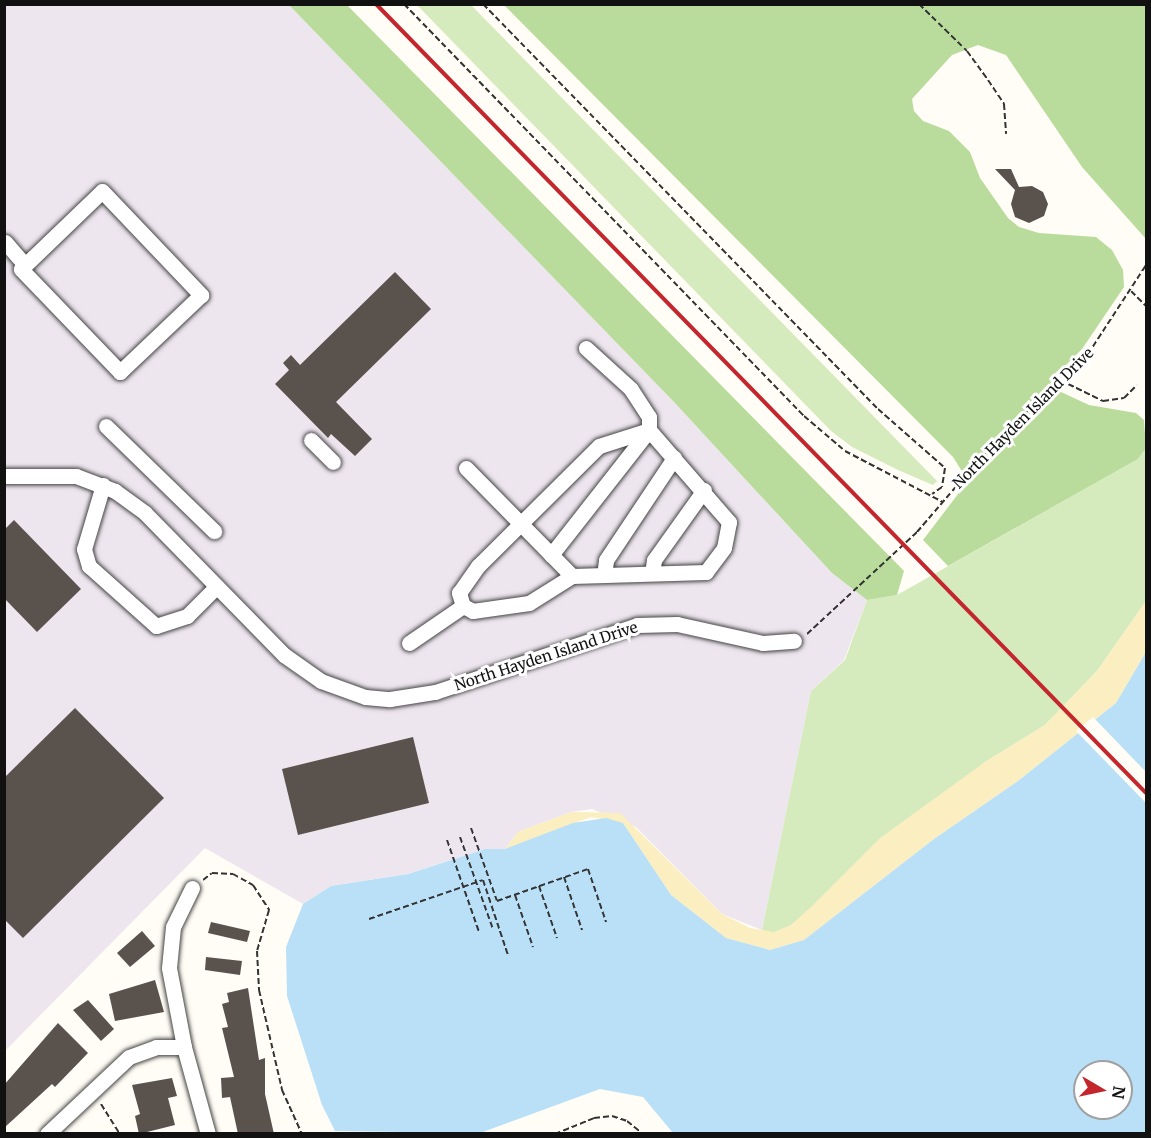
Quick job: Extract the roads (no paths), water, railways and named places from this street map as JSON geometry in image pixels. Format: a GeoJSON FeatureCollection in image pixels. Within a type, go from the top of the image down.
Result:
{"type":"FeatureCollection","features":[{"type":"Feature","properties":{"kind":"street"},"geometry":{"type":"LineString","coordinates":[[102,191],[201,295],[120,372],[21,269],[25,265],[102,191]]}},
{"type":"Feature","properties":{"kind":"street"},"geometry":{"type":"LineString","coordinates":[[5,242],[25,265]]}},
{"type":"Feature","properties":{"kind":"street"},"geometry":{"type":"LineString","coordinates":[[551,555],[649,430],[649,417],[631,389],[586,348]]}},
{"type":"Feature","properties":{"kind":"street"},"geometry":{"type":"LineString","coordinates":[[106,426],[214,531]]}},
{"type":"Feature","properties":{"kind":"street"},"geometry":{"type":"LineString","coordinates":[[649,430],[704,490],[729,522],[724,548],[706,572],[572,576],[529,603],[473,611],[463,606],[459,592],[463,585],[520,523],[599,446],[649,430]]}},
{"type":"Feature","properties":{"kind":"street"},"geometry":{"type":"LineString","coordinates":[[311,440],[333,462]]}},
{"type":"Feature","properties":{"kind":"street"},"geometry":{"type":"LineString","coordinates":[[604,575],[606,560],[674,458]]}},
{"type":"Feature","properties":{"kind":"street"},"geometry":{"type":"LineString","coordinates":[[466,468],[572,576]]}},
{"type":"Feature","properties":{"kind":"street","name":"North Hayden Island Drive"},"geometry":{"type":"LineString","coordinates":[[4,476],[58,473],[103,485],[145,513],[216,587],[303,670],[340,689],[390,699],[435,692],[637,625],[677,624],[763,643],[794,641]]}},
{"type":"Feature","properties":{"kind":"street"},"geometry":{"type":"LineString","coordinates":[[103,485],[84,549],[84,557],[97,574],[156,626],[187,616],[216,587]]}},
{"type":"Feature","properties":{"kind":"street"},"geometry":{"type":"LineString","coordinates":[[652,573],[654,560],[704,490]]}},
{"type":"Feature","properties":{"kind":"street"},"geometry":{"type":"LineString","coordinates":[[409,643],[463,606]]}},
{"type":"Feature","properties":{"kind":"street"},"geometry":{"type":"LineString","coordinates":[[192,888],[172,927],[169,968],[184,1047],[208,1134]]}},
{"type":"Feature","properties":{"kind":"street"},"geometry":{"type":"LineString","coordinates":[[47,1134],[129,1057],[156,1047],[184,1047]]}},
{"type":"Feature","properties":{"kind":"water"},"geometry":{"type":"Polygon","coordinates":[[[1146,652],[1146,1133],[673,1133],[643,1097],[600,1089],[480,1133],[335,1131],[322,1105],[287,996],[286,947],[303,904],[331,886],[408,874],[485,849],[505,849],[573,823],[606,818],[623,823],[671,895],[726,938],[770,950],[804,940],[934,839],[1018,781],[1116,703],[1146,652]]]}},
{"type":"Feature","properties":{"kind":"railway"},"geometry":{"type":"LineString","coordinates":[[376,4],[1146,793]]}}]}
